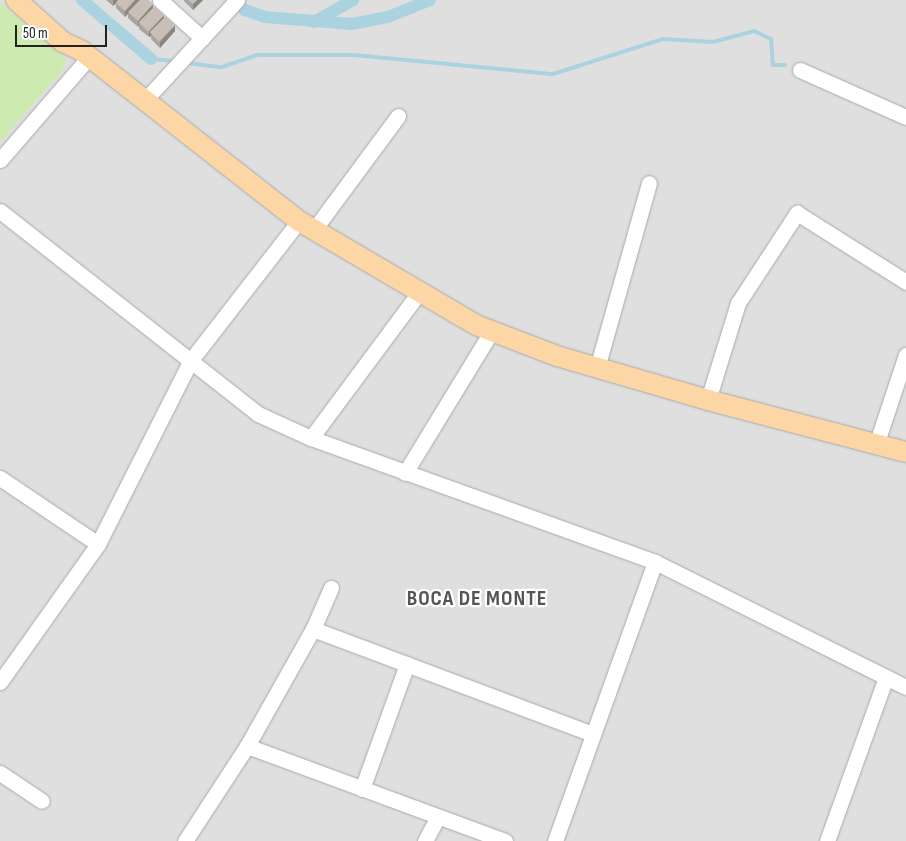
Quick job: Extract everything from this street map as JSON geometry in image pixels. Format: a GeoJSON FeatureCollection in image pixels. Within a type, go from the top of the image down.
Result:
{"type":"FeatureCollection","features":[{"type":"Feature","properties":{"kind":"main road"},"geometry":{"type":"LineString","coordinates":[[16,0],[63,42],[151,93],[306,226],[418,294],[491,332],[597,368],[708,400],[906,452]]}},
{"type":"Feature","properties":{"kind":"main road"},"geometry":{"type":"LineString","coordinates":[[34,0],[70,32],[86,54]]}},
{"type":"Feature","properties":{"kind":"street"},"geometry":{"type":"LineString","coordinates":[[160,0],[202,38]]}},
{"type":"Feature","properties":{"kind":"street"},"geometry":{"type":"LineString","coordinates":[[151,93],[236,0]]}},
{"type":"Feature","properties":{"kind":"street"},"geometry":{"type":"LineString","coordinates":[[0,160],[86,54]]}},
{"type":"Feature","properties":{"kind":"street"},"geometry":{"type":"LineString","coordinates":[[800,70],[906,116]]}},
{"type":"Feature","properties":{"kind":"street"},"geometry":{"type":"LineString","coordinates":[[0,682],[98,544],[191,360],[398,116]]}},
{"type":"Feature","properties":{"kind":"street"},"geometry":{"type":"LineString","coordinates":[[597,368],[649,184]]}},
{"type":"Feature","properties":{"kind":"street"},"geometry":{"type":"LineString","coordinates":[[0,211],[258,414],[311,438],[655,562],[906,687]]}},
{"type":"Feature","properties":{"kind":"street"},"geometry":{"type":"LineString","coordinates":[[708,400],[738,303],[797,213],[906,282]]}},
{"type":"Feature","properties":{"kind":"street"},"geometry":{"type":"LineString","coordinates":[[311,438],[418,294]]}},
{"type":"Feature","properties":{"kind":"street"},"geometry":{"type":"LineString","coordinates":[[405,473],[491,332]]}},
{"type":"Feature","properties":{"kind":"street"},"geometry":{"type":"LineString","coordinates":[[876,445],[906,355]]}},
{"type":"Feature","properties":{"kind":"street"},"geometry":{"type":"LineString","coordinates":[[0,478],[98,544]]}},
{"type":"Feature","properties":{"kind":"street"},"geometry":{"type":"LineString","coordinates":[[555,841],[655,562]]}},
{"type":"Feature","properties":{"kind":"street"},"geometry":{"type":"LineString","coordinates":[[185,841],[247,746],[313,629],[331,588]]}},
{"type":"Feature","properties":{"kind":"street"},"geometry":{"type":"LineString","coordinates":[[313,629],[593,734]]}},
{"type":"Feature","properties":{"kind":"street"},"geometry":{"type":"LineString","coordinates":[[362,789],[407,664]]}},
{"type":"Feature","properties":{"kind":"street"},"geometry":{"type":"LineString","coordinates":[[827,841],[886,677]]}},
{"type":"Feature","properties":{"kind":"street"},"geometry":{"type":"LineString","coordinates":[[247,746],[437,818],[505,841]]}},
{"type":"Feature","properties":{"kind":"street"},"geometry":{"type":"LineString","coordinates":[[0,773],[42,801]]}},
{"type":"Feature","properties":{"kind":"street"},"geometry":{"type":"LineString","coordinates":[[425,841],[437,818]]}},
{"type":"Feature","properties":{"kind":"shaded area"},"geometry":{"type":"Polygon","coordinates":[[[0,0],[906,0],[906,841],[0,841],[0,0]]]}},
{"type":"Feature","properties":{"kind":"green space"},"geometry":{"type":"Polygon","coordinates":[[[0,2],[66,59],[62,71],[0,142],[0,2]]]}},
{"type":"Feature","properties":{"kind":"building"},"geometry":{"type":"Polygon","coordinates":[[[118,0],[135,0],[125,11],[116,3],[118,0]]]}},
{"type":"Feature","properties":{"kind":"building"},"geometry":{"type":"Polygon","coordinates":[[[140,0],[148,0],[153,4],[138,21],[128,12],[140,0]]]}},
{"type":"Feature","properties":{"kind":"building"},"geometry":{"type":"Polygon","coordinates":[[[188,0],[197,0],[193,4],[188,0]]]}},
{"type":"Feature","properties":{"kind":"building"},"geometry":{"type":"Polygon","coordinates":[[[155,6],[164,15],[148,31],[139,22],[155,6]]]}},
{"type":"Feature","properties":{"kind":"building"},"geometry":{"type":"Polygon","coordinates":[[[166,16],[175,25],[159,41],[150,32],[166,16]]]}},
{"type":"Feature","properties":{"kind":"waterway"},"geometry":{"type":"LineString","coordinates":[[82,0],[151,59]]}},
{"type":"Feature","properties":{"kind":"waterway"},"geometry":{"type":"LineString","coordinates":[[233,0],[245,10],[265,17],[352,24],[388,17],[430,0]]}},
{"type":"Feature","properties":{"kind":"waterway"},"geometry":{"type":"LineString","coordinates":[[314,22],[353,0]]}},
{"type":"Feature","properties":{"kind":"waterway"},"geometry":{"type":"LineString","coordinates":[[187,63],[222,67],[256,55],[354,55],[553,74],[663,39],[713,42],[754,31],[771,39],[773,65],[785,65]]}},
{"type":"Feature","properties":{"kind":"waterway"},"geometry":{"type":"LineString","coordinates":[[151,59],[175,61]]}},
{"type":"Feature","properties":{"kind":"district","name":"BOCA DE MONTE"},"geometry":{"type":"Point","coordinates":[477,599]}}]}
